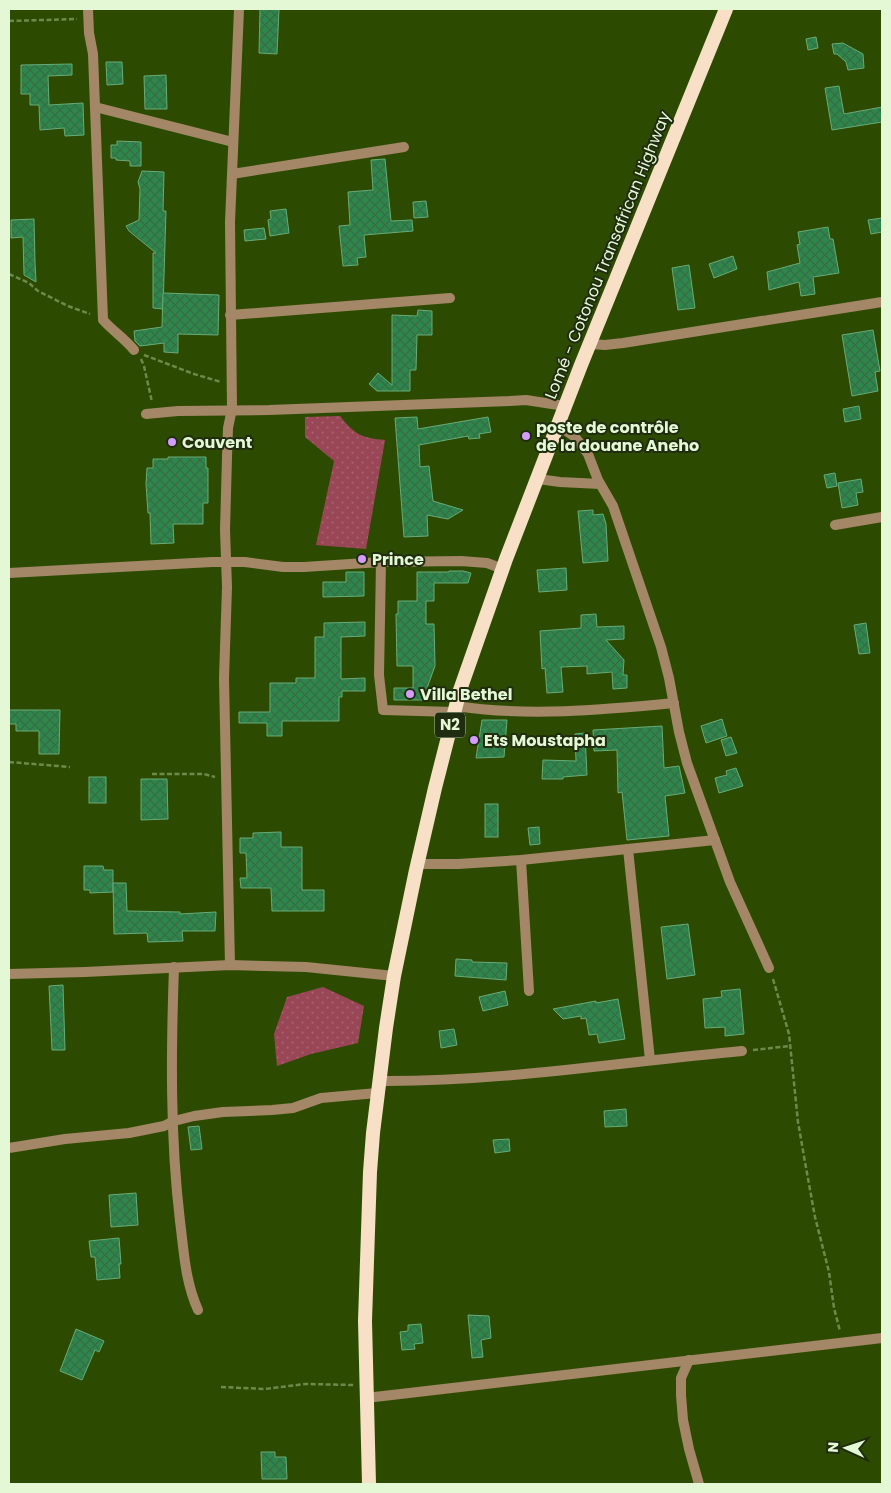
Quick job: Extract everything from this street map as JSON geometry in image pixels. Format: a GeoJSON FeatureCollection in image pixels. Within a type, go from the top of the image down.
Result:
{"type":"FeatureCollection","features":[{"type":"Feature","properties":{"kind":"highway","name":"Lomé - Cotonou Transafrican Highway"},"geometry":{"type":"LineString","coordinates":[[369,1484],[365,1321],[370,1172],[378,1087],[394,976],[417,864],[455,709],[468,666],[503,569],[565,406],[726,9]]}},
{"type":"Feature","properties":{"kind":"street"},"geometry":{"type":"LineString","coordinates":[[230,965],[228,780],[224,678],[225,530],[228,428],[232,409],[230,222],[239,9]]}},
{"type":"Feature","properties":{"kind":"street"},"geometry":{"type":"LineString","coordinates":[[89,13],[93,54],[103,320],[134,350]]}},
{"type":"Feature","properties":{"kind":"street"},"geometry":{"type":"LineString","coordinates":[[95,107],[234,142]]}},
{"type":"Feature","properties":{"kind":"street"},"geometry":{"type":"LineString","coordinates":[[232,174],[404,147]]}},
{"type":"Feature","properties":{"kind":"street"},"geometry":{"type":"LineString","coordinates":[[230,315],[450,298]]}},
{"type":"Feature","properties":{"kind":"street"},"geometry":{"type":"LineString","coordinates":[[590,344],[623,343],[882,302]]}},
{"type":"Feature","properties":{"kind":"street"},"geometry":{"type":"LineString","coordinates":[[151,414],[232,409],[269,410],[510,400],[526,400],[565,406]]}},
{"type":"Feature","properties":{"kind":"street"},"geometry":{"type":"LineString","coordinates":[[558,425],[575,437],[588,454],[600,484],[613,506],[661,648],[669,678],[678,732],[687,763],[730,882],[769,968]]}},
{"type":"Feature","properties":{"kind":"street"},"geometry":{"type":"LineString","coordinates":[[538,479],[600,484]]}},
{"type":"Feature","properties":{"kind":"street"},"geometry":{"type":"LineString","coordinates":[[835,525],[882,517]]}},
{"type":"Feature","properties":{"kind":"street"},"geometry":{"type":"LineString","coordinates":[[9,573],[226,562],[245,562],[282,567],[381,562],[473,562],[503,569]]}},
{"type":"Feature","properties":{"kind":"street"},"geometry":{"type":"LineString","coordinates":[[381,562],[379,675],[383,710],[482,709],[549,712],[674,703]]}},
{"type":"Feature","properties":{"kind":"street"},"geometry":{"type":"LineString","coordinates":[[417,864],[458,864],[521,860],[715,840]]}},
{"type":"Feature","properties":{"kind":"street"},"geometry":{"type":"LineString","coordinates":[[628,849],[650,1060]]}},
{"type":"Feature","properties":{"kind":"street"},"geometry":{"type":"LineString","coordinates":[[521,860],[528,991]]}},
{"type":"Feature","properties":{"kind":"street"},"geometry":{"type":"LineString","coordinates":[[9,974],[230,965],[306,967],[394,976]]}},
{"type":"Feature","properties":{"kind":"street"},"geometry":{"type":"LineString","coordinates":[[174,967],[175,1170],[190,1291],[198,1310]]}},
{"type":"Feature","properties":{"kind":"street"},"geometry":{"type":"LineString","coordinates":[[9,1148],[65,1139],[128,1133],[164,1126],[174,1121],[194,1116],[223,1112],[293,1108],[321,1098],[378,1087],[568,1070],[742,1051]]}},
{"type":"Feature","properties":{"kind":"street"},"geometry":{"type":"LineString","coordinates":[[366,1392],[689,1360],[882,1338]]}},
{"type":"Feature","properties":{"kind":"street"},"geometry":{"type":"LineString","coordinates":[[689,1360],[681,1378],[681,1395],[683,1420],[698,1484]]}},
{"type":"Feature","properties":{"kind":"path"},"geometry":{"type":"LineString","coordinates":[[9,21],[89,13]]}},
{"type":"Feature","properties":{"kind":"path"},"geometry":{"type":"LineString","coordinates":[[9,274],[29,283],[38,291],[103,320]]}},
{"type":"Feature","properties":{"kind":"path"},"geometry":{"type":"LineString","coordinates":[[134,350],[194,374],[232,384]]}},
{"type":"Feature","properties":{"kind":"path"},"geometry":{"type":"LineString","coordinates":[[134,350],[144,366],[152,401],[151,414]]}},
{"type":"Feature","properties":{"kind":"path"},"geometry":{"type":"LineString","coordinates":[[9,762],[70,766]]}},
{"type":"Feature","properties":{"kind":"path"},"geometry":{"type":"LineString","coordinates":[[152,774],[204,774],[228,780]]}},
{"type":"Feature","properties":{"kind":"path"},"geometry":{"type":"LineString","coordinates":[[769,968],[784,1012],[789,1034],[798,1122],[815,1217],[840,1325],[842,1343]]}},
{"type":"Feature","properties":{"kind":"path"},"geometry":{"type":"LineString","coordinates":[[742,1051],[790,1046]]}},
{"type":"Feature","properties":{"kind":"path"},"geometry":{"type":"LineString","coordinates":[[221,1387],[266,1389],[304,1384],[366,1392]]}},
{"type":"Feature","properties":{"kind":"shaded area"},"geometry":{"type":"Polygon","coordinates":[[[340,416],[350,427],[365,437],[385,440],[366,549],[316,545],[334,461],[305,437],[305,417],[340,416]]]}},
{"type":"Feature","properties":{"kind":"shaded area"},"geometry":{"type":"Polygon","coordinates":[[[323,987],[364,1006],[358,1043],[311,1054],[277,1066],[274,1034],[287,997],[323,987]]]}},
{"type":"Feature","properties":{"kind":"building"},"geometry":{"type":"Polygon","coordinates":[[[260,9],[279,9],[277,54],[259,53],[260,9]]]}},
{"type":"Feature","properties":{"kind":"building"},"geometry":{"type":"Polygon","coordinates":[[[816,37],[818,48],[808,50],[806,39],[816,37]]]}},
{"type":"Feature","properties":{"kind":"building"},"geometry":{"type":"Polygon","coordinates":[[[843,43],[863,54],[864,68],[848,70],[846,62],[837,54],[834,54],[832,44],[843,43]]]}},
{"type":"Feature","properties":{"kind":"building"},"geometry":{"type":"Polygon","coordinates":[[[106,62],[122,62],[123,84],[107,85],[106,62]]]}},
{"type":"Feature","properties":{"kind":"building"},"geometry":{"type":"Polygon","coordinates":[[[72,64],[72,75],[48,76],[49,105],[83,103],[84,135],[65,136],[64,128],[40,130],[39,105],[30,105],[30,94],[21,94],[21,65],[72,64]]]}},
{"type":"Feature","properties":{"kind":"building"},"geometry":{"type":"Polygon","coordinates":[[[166,75],[167,109],[145,109],[144,76],[166,75]]]}},
{"type":"Feature","properties":{"kind":"building"},"geometry":{"type":"Polygon","coordinates":[[[839,86],[844,114],[882,107],[882,122],[832,130],[825,88],[839,86]]]}},
{"type":"Feature","properties":{"kind":"building"},"geometry":{"type":"Polygon","coordinates":[[[117,141],[141,142],[141,166],[130,166],[130,161],[111,158],[111,145],[117,145],[117,141]]]}},
{"type":"Feature","properties":{"kind":"building"},"geometry":{"type":"Polygon","coordinates":[[[385,159],[391,221],[412,220],[413,231],[364,235],[366,257],[357,258],[358,265],[343,266],[339,226],[350,225],[348,192],[373,190],[371,160],[385,159]]]}},
{"type":"Feature","properties":{"kind":"building"},"geometry":{"type":"Polygon","coordinates":[[[142,171],[164,172],[163,211],[166,211],[163,309],[153,308],[153,253],[156,253],[129,231],[126,226],[139,220],[140,189],[138,182],[142,171]]]}},
{"type":"Feature","properties":{"kind":"building"},"geometry":{"type":"Polygon","coordinates":[[[426,201],[428,217],[414,218],[413,202],[426,201]]]}},
{"type":"Feature","properties":{"kind":"building"},"geometry":{"type":"Polygon","coordinates":[[[286,209],[289,233],[270,236],[268,220],[271,219],[270,211],[286,209]]]}},
{"type":"Feature","properties":{"kind":"building"},"geometry":{"type":"Polygon","coordinates":[[[882,218],[882,232],[871,234],[868,220],[882,218]]]}},
{"type":"Feature","properties":{"kind":"building"},"geometry":{"type":"Polygon","coordinates":[[[34,219],[36,282],[24,275],[23,237],[11,238],[11,220],[34,219]]]}},
{"type":"Feature","properties":{"kind":"building"},"geometry":{"type":"Polygon","coordinates":[[[828,227],[830,239],[833,239],[839,273],[813,277],[815,294],[801,296],[799,282],[769,290],[767,272],[800,263],[797,245],[800,244],[798,232],[828,227]]]}},
{"type":"Feature","properties":{"kind":"building"},"geometry":{"type":"Polygon","coordinates":[[[264,228],[266,239],[245,241],[244,230],[264,228]]]}},
{"type":"Feature","properties":{"kind":"building"},"geometry":{"type":"Polygon","coordinates":[[[733,256],[737,269],[714,278],[709,264],[733,256]]]}},
{"type":"Feature","properties":{"kind":"building"},"geometry":{"type":"Polygon","coordinates":[[[689,265],[695,308],[678,310],[672,268],[689,265]]]}},
{"type":"Feature","properties":{"kind":"building"},"geometry":{"type":"Polygon","coordinates":[[[163,293],[219,295],[218,335],[178,334],[178,353],[164,352],[164,343],[140,346],[135,341],[134,331],[162,327],[163,293]]]}},
{"type":"Feature","properties":{"kind":"building"},"geometry":{"type":"Polygon","coordinates":[[[418,310],[432,311],[432,335],[417,335],[416,370],[410,370],[410,391],[377,391],[369,384],[378,373],[392,385],[392,315],[417,316],[418,310]]]}},
{"type":"Feature","properties":{"kind":"building"},"geometry":{"type":"Polygon","coordinates":[[[873,330],[880,371],[875,372],[878,391],[852,396],[842,335],[873,330]]]}},
{"type":"Feature","properties":{"kind":"building"},"geometry":{"type":"Polygon","coordinates":[[[859,406],[861,419],[845,422],[843,409],[859,406]]]}},
{"type":"Feature","properties":{"kind":"building"},"geometry":{"type":"Polygon","coordinates":[[[417,417],[418,429],[488,417],[491,432],[479,434],[480,438],[469,439],[468,436],[419,445],[420,467],[429,466],[433,501],[463,510],[448,519],[427,515],[428,536],[404,537],[395,418],[417,417]]]}},
{"type":"Feature","properties":{"kind":"building"},"geometry":{"type":"Polygon","coordinates":[[[168,457],[206,457],[206,468],[208,468],[208,503],[203,503],[203,524],[173,524],[174,543],[151,544],[150,513],[148,513],[146,484],[147,468],[153,468],[153,459],[168,459],[168,457]]]}},
{"type":"Feature","properties":{"kind":"building"},"geometry":{"type":"Polygon","coordinates":[[[835,473],[837,486],[827,488],[824,475],[835,473]]]}},
{"type":"Feature","properties":{"kind":"building"},"geometry":{"type":"Polygon","coordinates":[[[861,479],[863,492],[856,493],[858,505],[842,508],[838,483],[861,479]]]}},
{"type":"Feature","properties":{"kind":"building"},"geometry":{"type":"Polygon","coordinates":[[[593,510],[593,515],[603,514],[606,524],[608,561],[583,563],[578,511],[593,510]]]}},
{"type":"Feature","properties":{"kind":"building"},"geometry":{"type":"Polygon","coordinates":[[[566,568],[567,590],[539,592],[537,570],[566,568]]]}},
{"type":"Feature","properties":{"kind":"building"},"geometry":{"type":"Polygon","coordinates":[[[449,571],[471,573],[468,583],[434,583],[434,601],[426,601],[426,624],[434,624],[435,666],[427,688],[427,700],[394,700],[394,688],[413,688],[413,666],[397,666],[396,614],[398,614],[398,601],[417,601],[417,572],[449,571]]]}},
{"type":"Feature","properties":{"kind":"building"},"geometry":{"type":"Polygon","coordinates":[[[346,572],[364,572],[364,596],[323,597],[323,582],[346,582],[346,572]]]}},
{"type":"Feature","properties":{"kind":"building"},"geometry":{"type":"Polygon","coordinates":[[[596,614],[597,627],[624,626],[624,639],[606,640],[624,660],[623,675],[627,675],[627,688],[613,689],[612,672],[587,674],[587,666],[561,667],[563,692],[547,693],[545,668],[542,669],[540,631],[581,628],[581,615],[596,614]]]}},
{"type":"Feature","properties":{"kind":"building"},"geometry":{"type":"Polygon","coordinates":[[[365,622],[365,636],[341,637],[341,679],[365,678],[365,691],[342,691],[342,697],[339,697],[339,721],[282,721],[282,736],[267,736],[267,723],[239,723],[239,712],[270,712],[270,683],[296,683],[296,678],[315,678],[315,637],[324,637],[324,623],[365,622]]]}},
{"type":"Feature","properties":{"kind":"building"},"geometry":{"type":"Polygon","coordinates":[[[866,623],[870,653],[859,654],[854,625],[866,623]]]}},
{"type":"Feature","properties":{"kind":"building"},"geometry":{"type":"Polygon","coordinates":[[[9,710],[60,710],[59,754],[39,754],[39,731],[16,731],[16,724],[9,724],[9,710]]]}},
{"type":"Feature","properties":{"kind":"building"},"geometry":{"type":"Polygon","coordinates":[[[722,719],[727,736],[706,743],[701,726],[722,719]]]}},
{"type":"Feature","properties":{"kind":"building"},"geometry":{"type":"Polygon","coordinates":[[[482,720],[507,720],[504,757],[476,758],[482,720]]]}},
{"type":"Feature","properties":{"kind":"building"},"geometry":{"type":"Polygon","coordinates":[[[662,726],[664,768],[679,766],[685,793],[665,796],[669,836],[627,840],[622,792],[618,793],[617,750],[594,751],[593,730],[662,726]]]}},
{"type":"Feature","properties":{"kind":"building"},"geometry":{"type":"Polygon","coordinates":[[[585,733],[587,775],[563,777],[563,779],[542,779],[543,760],[576,761],[575,734],[585,733]]]}},
{"type":"Feature","properties":{"kind":"building"},"geometry":{"type":"Polygon","coordinates":[[[731,737],[737,753],[726,756],[721,740],[731,737]]]}},
{"type":"Feature","properties":{"kind":"building"},"geometry":{"type":"Polygon","coordinates":[[[736,768],[743,786],[719,793],[715,778],[727,775],[726,771],[736,768]]]}},
{"type":"Feature","properties":{"kind":"building"},"geometry":{"type":"Polygon","coordinates":[[[89,777],[106,777],[106,803],[89,803],[89,777]]]}},
{"type":"Feature","properties":{"kind":"building"},"geometry":{"type":"Polygon","coordinates":[[[141,779],[167,779],[168,819],[141,820],[141,779]]]}},
{"type":"Feature","properties":{"kind":"building"},"geometry":{"type":"Polygon","coordinates":[[[485,804],[498,804],[498,837],[485,837],[485,804]]]}},
{"type":"Feature","properties":{"kind":"building"},"geometry":{"type":"Polygon","coordinates":[[[539,827],[540,844],[530,845],[528,828],[539,827]]]}},
{"type":"Feature","properties":{"kind":"building"},"geometry":{"type":"Polygon","coordinates":[[[281,832],[281,847],[302,847],[302,890],[324,890],[324,911],[272,911],[271,888],[241,888],[240,878],[247,878],[246,853],[240,853],[240,838],[253,838],[253,833],[281,832]]]}},
{"type":"Feature","properties":{"kind":"building"},"geometry":{"type":"Polygon","coordinates":[[[84,866],[103,866],[104,870],[113,870],[113,892],[90,893],[90,890],[84,890],[84,866]]]}},
{"type":"Feature","properties":{"kind":"building"},"geometry":{"type":"Polygon","coordinates":[[[113,883],[126,883],[127,911],[180,912],[180,914],[216,912],[215,931],[182,931],[183,941],[148,942],[147,933],[114,934],[113,883]]]}},
{"type":"Feature","properties":{"kind":"building"},"geometry":{"type":"Polygon","coordinates":[[[688,924],[695,975],[667,979],[661,927],[688,924]]]}},
{"type":"Feature","properties":{"kind":"building"},"geometry":{"type":"Polygon","coordinates":[[[456,959],[472,960],[472,962],[507,963],[506,980],[455,976],[456,959]]]}},
{"type":"Feature","properties":{"kind":"building"},"geometry":{"type":"Polygon","coordinates":[[[63,985],[65,1050],[52,1050],[49,986],[63,985]]]}},
{"type":"Feature","properties":{"kind":"building"},"geometry":{"type":"Polygon","coordinates":[[[740,989],[744,1034],[725,1036],[725,1027],[705,1028],[703,999],[722,997],[721,991],[740,989]]]}},
{"type":"Feature","properties":{"kind":"building"},"geometry":{"type":"Polygon","coordinates":[[[505,991],[508,1005],[483,1011],[479,997],[505,991]]]}},
{"type":"Feature","properties":{"kind":"building"},"geometry":{"type":"Polygon","coordinates":[[[618,999],[625,1039],[599,1043],[597,1034],[589,1035],[586,1018],[581,1019],[581,1016],[563,1019],[553,1009],[596,1001],[596,1003],[618,999]]]}},
{"type":"Feature","properties":{"kind":"building"},"geometry":{"type":"Polygon","coordinates":[[[454,1029],[457,1045],[441,1048],[439,1031],[454,1029]]]}},
{"type":"Feature","properties":{"kind":"building"},"geometry":{"type":"Polygon","coordinates":[[[626,1109],[627,1126],[605,1127],[604,1111],[626,1109]]]}},
{"type":"Feature","properties":{"kind":"building"},"geometry":{"type":"Polygon","coordinates":[[[199,1126],[202,1149],[191,1150],[188,1127],[199,1126]]]}},
{"type":"Feature","properties":{"kind":"building"},"geometry":{"type":"Polygon","coordinates":[[[509,1139],[510,1151],[495,1153],[493,1140],[509,1139]]]}},
{"type":"Feature","properties":{"kind":"building"},"geometry":{"type":"Polygon","coordinates":[[[136,1193],[138,1225],[111,1227],[109,1195],[136,1193]]]}},
{"type":"Feature","properties":{"kind":"building"},"geometry":{"type":"Polygon","coordinates":[[[119,1238],[120,1278],[97,1280],[95,1257],[91,1257],[89,1241],[119,1238]]]}},
{"type":"Feature","properties":{"kind":"building"},"geometry":{"type":"Polygon","coordinates":[[[468,1315],[489,1316],[491,1338],[481,1340],[483,1357],[472,1358],[468,1315]]]}},
{"type":"Feature","properties":{"kind":"building"},"geometry":{"type":"Polygon","coordinates":[[[421,1324],[423,1343],[414,1344],[415,1349],[402,1350],[400,1332],[408,1331],[408,1325],[421,1324]]]}},
{"type":"Feature","properties":{"kind":"building"},"geometry":{"type":"Polygon","coordinates":[[[76,1329],[104,1341],[99,1352],[95,1350],[82,1380],[60,1371],[76,1329]]]}},
{"type":"Feature","properties":{"kind":"building"},"geometry":{"type":"Polygon","coordinates":[[[261,1452],[275,1452],[275,1457],[286,1457],[287,1479],[262,1479],[261,1452]]]}},
{"type":"Feature","properties":{"kind":"place","name":"poste de contrôle de la douane Aneho"},"geometry":{"type":"Point","coordinates":[526,436]}},
{"type":"Feature","properties":{"kind":"place","name":"Couvent"},"geometry":{"type":"Point","coordinates":[172,442]}},
{"type":"Feature","properties":{"kind":"place","name":"Prince"},"geometry":{"type":"Point","coordinates":[362,559]}},
{"type":"Feature","properties":{"kind":"place","name":"Villa Bethel"},"geometry":{"type":"Point","coordinates":[410,694]}},
{"type":"Feature","properties":{"kind":"place","name":"Ets Moustapha"},"geometry":{"type":"Point","coordinates":[474,740]}}]}
